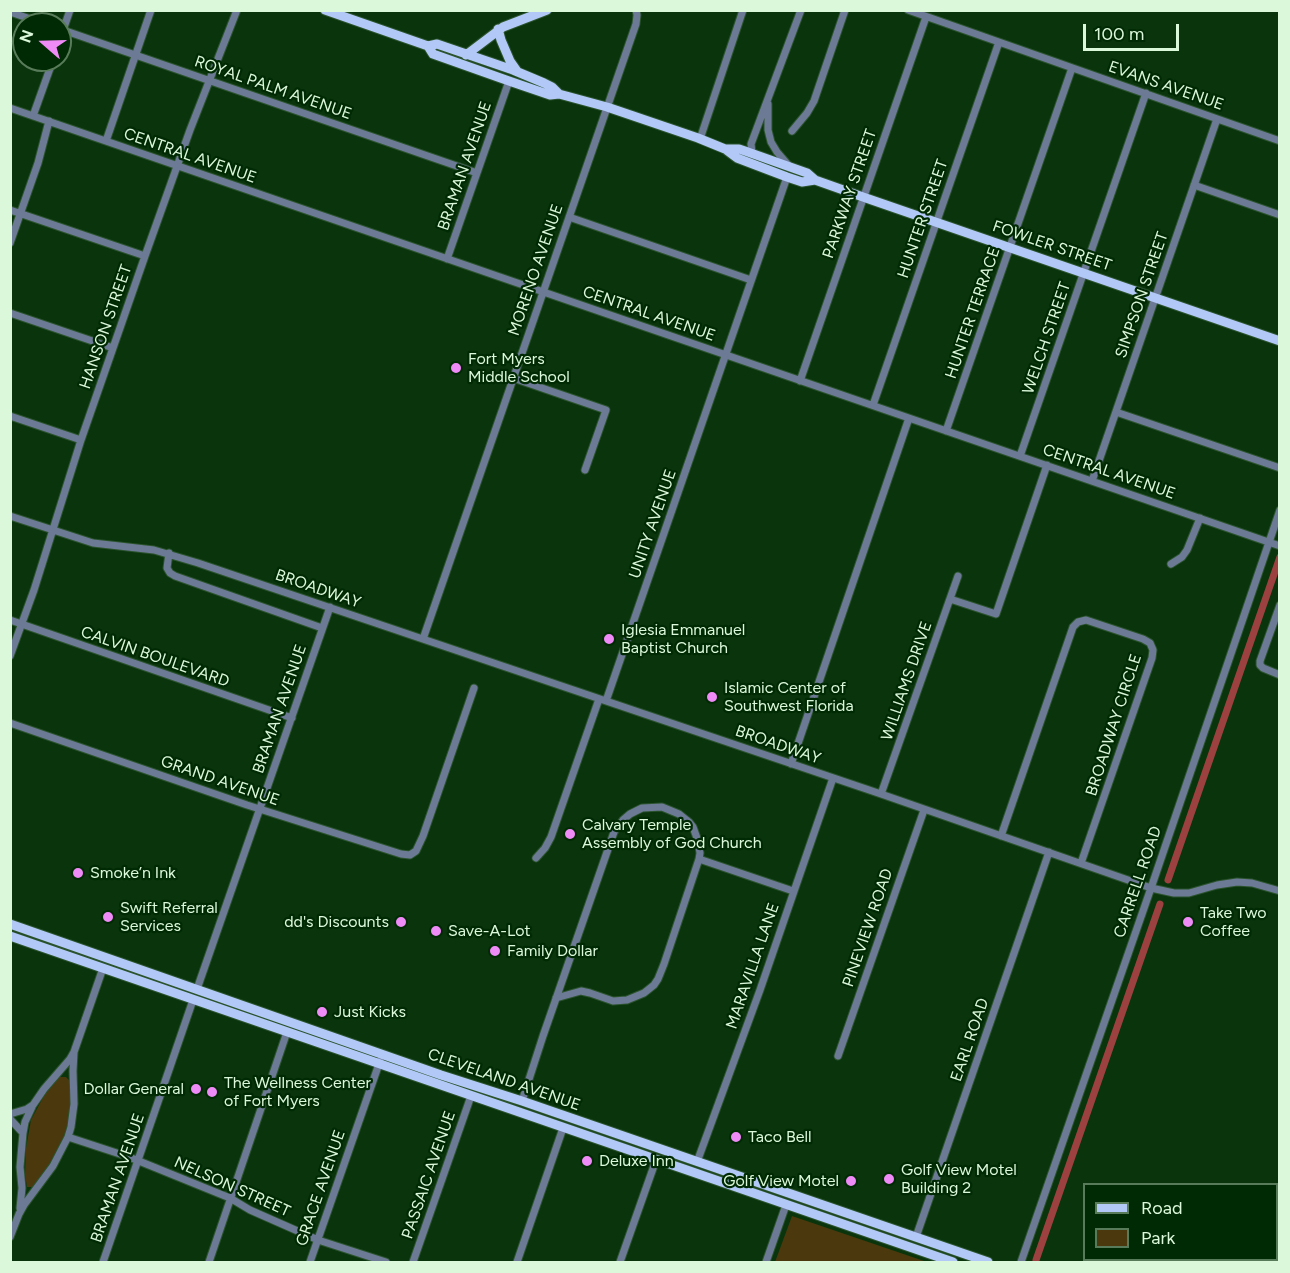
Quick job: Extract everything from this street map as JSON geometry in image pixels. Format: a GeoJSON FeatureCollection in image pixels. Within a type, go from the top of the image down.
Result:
{"type":"FeatureCollection","features":[{"type":"Feature","properties":{"kind":"main road","name":"FOWLER STREET"},"geometry":{"type":"LineString","coordinates":[[326,10],[428,46],[437,44],[517,71],[555,91],[700,139],[725,149],[737,158],[752,164],[789,172],[807,172],[815,180],[1280,341]]}},
{"type":"Feature","properties":{"kind":"main road"},"geometry":{"type":"LineString","coordinates":[[448,59],[468,54],[498,29],[547,10]]}},
{"type":"Feature","properties":{"kind":"main road"},"geometry":{"type":"LineString","coordinates":[[498,29],[505,49],[517,71]]}},
{"type":"Feature","properties":{"kind":"main road","name":"FOWLER STREET"},"geometry":{"type":"LineString","coordinates":[[428,46],[433,54],[550,95],[555,91]]}},
{"type":"Feature","properties":{"kind":"main road","name":"FOWLER STREET"},"geometry":{"type":"LineString","coordinates":[[725,149],[739,149],[752,153],[789,172]]}},
{"type":"Feature","properties":{"kind":"main road"},"geometry":{"type":"LineString","coordinates":[[752,153],[752,164]]}},
{"type":"Feature","properties":{"kind":"main road","name":"CLEVELAND AVENUE"},"geometry":{"type":"LineString","coordinates":[[10,924],[988,1263]]}},
{"type":"Feature","properties":{"kind":"main road","name":"CLEVELAND AVENUE"},"geometry":{"type":"LineString","coordinates":[[11,938],[953,1263]]}},
{"type":"Feature","properties":{"kind":"main road"},"geometry":{"type":"LineString","coordinates":[[168,991],[197,989]]}},
{"type":"Feature","properties":{"kind":"main road"},"geometry":{"type":"LineString","coordinates":[[193,1000],[204,997],[222,998]]}},
{"type":"Feature","properties":{"kind":"main road"},"geometry":{"type":"LineString","coordinates":[[667,1164],[696,1162]]}},
{"type":"Feature","properties":{"kind":"main road"},"geometry":{"type":"LineString","coordinates":[[786,1205],[802,1202],[816,1203]]}},
{"type":"Feature","properties":{"kind":"street"},"geometry":{"type":"LineString","coordinates":[[106,141],[151,10]]}},
{"type":"Feature","properties":{"kind":"street","name":"HANSON STREET"},"geometry":{"type":"LineString","coordinates":[[10,656],[81,440],[145,256],[177,165],[237,10]]}},
{"type":"Feature","properties":{"kind":"street","name":"MORENO AVENUE"},"geometry":{"type":"LineString","coordinates":[[423,639],[636,24],[636,10]]}},
{"type":"Feature","properties":{"kind":"street"},"geometry":{"type":"LineString","coordinates":[[700,139],[743,10]]}},
{"type":"Feature","properties":{"kind":"street"},"geometry":{"type":"LineString","coordinates":[[752,153],[751,144],[801,10]]}},
{"type":"Feature","properties":{"kind":"street"},"geometry":{"type":"LineString","coordinates":[[792,131],[812,105],[844,10]]}},
{"type":"Feature","properties":{"kind":"street","name":"EVANS AVENUE"},"geometry":{"type":"LineString","coordinates":[[908,10],[1280,141]]}},
{"type":"Feature","properties":{"kind":"street","name":"PARKWAY STREET"},"geometry":{"type":"LineString","coordinates":[[800,381],[926,17]]}},
{"type":"Feature","properties":{"kind":"street","name":"ROYAL PALM AVENUE"},"geometry":{"type":"LineString","coordinates":[[72,34],[477,173]]}},
{"type":"Feature","properties":{"kind":"street","name":"HUNTER STREET"},"geometry":{"type":"LineString","coordinates":[[873,405],[999,42]]}},
{"type":"Feature","properties":{"kind":"street","name":"HUNTER TERRACE"},"geometry":{"type":"LineString","coordinates":[[946,431],[1072,68]]}},
{"type":"Feature","properties":{"kind":"street"},"geometry":{"type":"LineString","coordinates":[[33,116],[49,72]]}},
{"type":"Feature","properties":{"kind":"street","name":"BRAMAN AVENUE"},"geometry":{"type":"LineString","coordinates":[[447,259],[510,81]]}},
{"type":"Feature","properties":{"kind":"street","name":"WELCH STREET"},"geometry":{"type":"LineString","coordinates":[[1020,456],[1146,93]]}},
{"type":"Feature","properties":{"kind":"street"},"geometry":{"type":"LineString","coordinates":[[768,96],[768,130],[771,142],[789,172]]}},
{"type":"Feature","properties":{"kind":"street","name":"CENTRAL AVENUE"},"geometry":{"type":"LineString","coordinates":[[10,108],[1274,544]]}},
{"type":"Feature","properties":{"kind":"street","name":"SIMPSON STREET"},"geometry":{"type":"LineString","coordinates":[[1092,481],[1217,119]]}},
{"type":"Feature","properties":{"kind":"street"},"geometry":{"type":"LineString","coordinates":[[10,243],[50,121]]}},
{"type":"Feature","properties":{"kind":"street","name":"UNITY AVENUE"},"geometry":{"type":"LineString","coordinates":[[536,858],[551,837],[602,700],[789,172]]}},
{"type":"Feature","properties":{"kind":"street"},"geometry":{"type":"LineString","coordinates":[[1194,185],[1280,215]]}},
{"type":"Feature","properties":{"kind":"street"},"geometry":{"type":"LineString","coordinates":[[10,210],[145,256]]}},
{"type":"Feature","properties":{"kind":"street"},"geometry":{"type":"LineString","coordinates":[[569,217],[751,280]]}},
{"type":"Feature","properties":{"kind":"street"},"geometry":{"type":"LineString","coordinates":[[10,313],[113,348]]}},
{"type":"Feature","properties":{"kind":"street"},"geometry":{"type":"LineString","coordinates":[[513,378],[606,410],[585,470]]}},
{"type":"Feature","properties":{"kind":"street"},"geometry":{"type":"LineString","coordinates":[[1116,412],[1280,468]]}},
{"type":"Feature","properties":{"kind":"street"},"geometry":{"type":"LineString","coordinates":[[10,416],[81,440]]}},
{"type":"Feature","properties":{"kind":"street"},"geometry":{"type":"LineString","coordinates":[[791,764],[909,418]]}},
{"type":"Feature","properties":{"kind":"street"},"geometry":{"type":"LineString","coordinates":[[950,599],[996,614],[1047,465]]}},
{"type":"Feature","properties":{"kind":"street","name":"CARRELL ROAD"},"geometry":{"type":"LineString","coordinates":[[1021,1263],[1151,888],[1274,544],[1280,510]]}},
{"type":"Feature","properties":{"kind":"street","name":"BROADWAY"},"geometry":{"type":"LineString","coordinates":[[10,516],[93,543],[169,554],[1151,888],[1174,893],[1189,893],[1237,882],[1252,883],[1280,891]]}},
{"type":"Feature","properties":{"kind":"street"},"geometry":{"type":"LineString","coordinates":[[1171,564],[1182,557],[1187,550],[1200,518]]}},
{"type":"Feature","properties":{"kind":"street"},"geometry":{"type":"LineString","coordinates":[[169,554],[167,568],[176,576],[322,628]]}},
{"type":"Feature","properties":{"kind":"street","name":"WILLIAMS DRIVE"},"geometry":{"type":"LineString","coordinates":[[881,795],[958,576]]}},
{"type":"Feature","properties":{"kind":"street"},"geometry":{"type":"LineString","coordinates":[[1280,605],[1260,665],[1280,675]]}},
{"type":"Feature","properties":{"kind":"street","name":"BRAMAN AVENUE"},"geometry":{"type":"LineString","coordinates":[[197,989],[330,607]]}},
{"type":"Feature","properties":{"kind":"street","name":"CALVIN BOULEVARD"},"geometry":{"type":"LineString","coordinates":[[10,620],[292,718]]}},
{"type":"Feature","properties":{"kind":"street","name":"BROADWAY CIRCLE"},"geometry":{"type":"LineString","coordinates":[[1001,836],[1074,627],[1078,622],[1086,620],[1103,625],[1143,639],[1150,643],[1153,650],[1081,863]]}},
{"type":"Feature","properties":{"kind":"street","name":"GRAND AVENUE"},"geometry":{"type":"LineString","coordinates":[[10,723],[260,809],[410,855],[416,851],[418,846],[474,688]]}},
{"type":"Feature","properties":{"kind":"street","name":"MARAVILLA LANE"},"geometry":{"type":"LineString","coordinates":[[696,1162],[719,1103],[833,778]]}},
{"type":"Feature","properties":{"kind":"street"},"geometry":{"type":"LineString","coordinates":[[522,1101],[556,998],[611,838],[618,826],[636,811],[651,807],[665,808],[679,814],[689,822],[696,833],[700,847],[699,859],[664,964],[654,985],[639,997],[627,1000],[613,1001],[581,991],[556,998]]}},
{"type":"Feature","properties":{"kind":"street","name":"PINEVIEW ROAD"},"geometry":{"type":"LineString","coordinates":[[838,1056],[924,810]]}},
{"type":"Feature","properties":{"kind":"street","name":"EARL ROAD"},"geometry":{"type":"LineString","coordinates":[[916,1237],[1049,852]]}},
{"type":"Feature","properties":{"kind":"street"},"geometry":{"type":"LineString","coordinates":[[699,859],[794,891]]}},
{"type":"Feature","properties":{"kind":"street"},"geometry":{"type":"LineString","coordinates":[[10,1237],[19,1214],[53,1166],[68,1137],[73,1112],[74,1052],[103,968]]}},
{"type":"Feature","properties":{"kind":"street","name":"BRAMAN AVENUE"},"geometry":{"type":"LineString","coordinates":[[103,1263],[193,1000]]}},
{"type":"Feature","properties":{"kind":"street"},"geometry":{"type":"LineString","coordinates":[[209,1263],[287,1032]]}},
{"type":"Feature","properties":{"kind":"street"},"geometry":{"type":"LineString","coordinates":[[19,1214],[22,1188],[20,1167],[25,1122],[44,1089],[74,1052]]}},
{"type":"Feature","properties":{"kind":"street","name":"GRACE AVENUE"},"geometry":{"type":"LineString","coordinates":[[310,1263],[382,1054]]}},
{"type":"Feature","properties":{"kind":"street"},"geometry":{"type":"LineString","coordinates":[[59,1071],[73,1076]]}},
{"type":"Feature","properties":{"kind":"street","name":"PASSAIC AVENUE"},"geometry":{"type":"LineString","coordinates":[[413,1263],[471,1096]]}},
{"type":"Feature","properties":{"kind":"street"},"geometry":{"type":"LineString","coordinates":[[10,1114],[33,1105]]}},
{"type":"Feature","properties":{"kind":"street"},"geometry":{"type":"LineString","coordinates":[[10,1119],[23,1133]]}},
{"type":"Feature","properties":{"kind":"street"},"geometry":{"type":"LineString","coordinates":[[517,1263],[563,1128]]}},
{"type":"Feature","properties":{"kind":"street","name":"NELSON STREET"},"geometry":{"type":"LineString","coordinates":[[68,1137],[138,1161],[230,1198],[250,1210],[318,1240],[386,1263]]}},
{"type":"Feature","properties":{"kind":"street"},"geometry":{"type":"LineString","coordinates":[[620,1263],[656,1160]]}},
{"type":"Feature","properties":{"kind":"street"},"geometry":{"type":"LineString","coordinates":[[766,1263],[786,1205]]}},
{"type":"Feature","properties":{"kind":"green space"},"geometry":{"type":"Polygon","coordinates":[[[59,1077],[66,1077],[71,1082],[66,1135],[50,1165],[33,1187],[27,1187],[26,1148],[31,1120],[45,1094],[59,1077]]]}},
{"type":"Feature","properties":{"kind":"green space"},"geometry":{"type":"Polygon","coordinates":[[[792,1216],[927,1262],[775,1262],[792,1216]]]}},
{"type":"Feature","properties":{"kind":"waterway"},"geometry":{"type":"LineString","coordinates":[[1168,880],[1280,557]]}},
{"type":"Feature","properties":{"kind":"waterway"},"geometry":{"type":"LineString","coordinates":[[1036,1260],[1160,904]]}},
{"type":"Feature","properties":{"kind":"place","name":"Fort Myers Middle School"},"geometry":{"type":"Point","coordinates":[456,368]}},
{"type":"Feature","properties":{"kind":"place","name":"Iglesia Emmanuel Baptist Church"},"geometry":{"type":"Point","coordinates":[609,639]}},
{"type":"Feature","properties":{"kind":"place","name":"Islamic Center of Southwest Florida"},"geometry":{"type":"Point","coordinates":[712,697]}},
{"type":"Feature","properties":{"kind":"place","name":"Calvary Temple Assembly of God Church"},"geometry":{"type":"Point","coordinates":[570,834]}},
{"type":"Feature","properties":{"kind":"place","name":"Smoke’n Ink"},"geometry":{"type":"Point","coordinates":[78,873]}},
{"type":"Feature","properties":{"kind":"place","name":"Swift Referral Services"},"geometry":{"type":"Point","coordinates":[108,917]}},
{"type":"Feature","properties":{"kind":"place","name":"dd's Discounts"},"geometry":{"type":"Point","coordinates":[401,922]}},
{"type":"Feature","properties":{"kind":"place","name":"Take Two Coffee"},"geometry":{"type":"Point","coordinates":[1188,922]}},
{"type":"Feature","properties":{"kind":"place","name":"Save-A-Lot"},"geometry":{"type":"Point","coordinates":[436,931]}},
{"type":"Feature","properties":{"kind":"place","name":"Family Dollar"},"geometry":{"type":"Point","coordinates":[495,951]}},
{"type":"Feature","properties":{"kind":"place","name":"Just Kicks"},"geometry":{"type":"Point","coordinates":[322,1012]}},
{"type":"Feature","properties":{"kind":"place","name":"Dollar General"},"geometry":{"type":"Point","coordinates":[196,1089]}},
{"type":"Feature","properties":{"kind":"place","name":"The Wellness Center of Fort Myers"},"geometry":{"type":"Point","coordinates":[212,1092]}},
{"type":"Feature","properties":{"kind":"place","name":"Taco Bell"},"geometry":{"type":"Point","coordinates":[736,1137]}},
{"type":"Feature","properties":{"kind":"place","name":"Deluxe Inn"},"geometry":{"type":"Point","coordinates":[587,1161]}},
{"type":"Feature","properties":{"kind":"place","name":"Golf View Motel Building 2"},"geometry":{"type":"Point","coordinates":[889,1179]}},
{"type":"Feature","properties":{"kind":"place","name":"Golf View Motel"},"geometry":{"type":"Point","coordinates":[851,1181]}}]}
